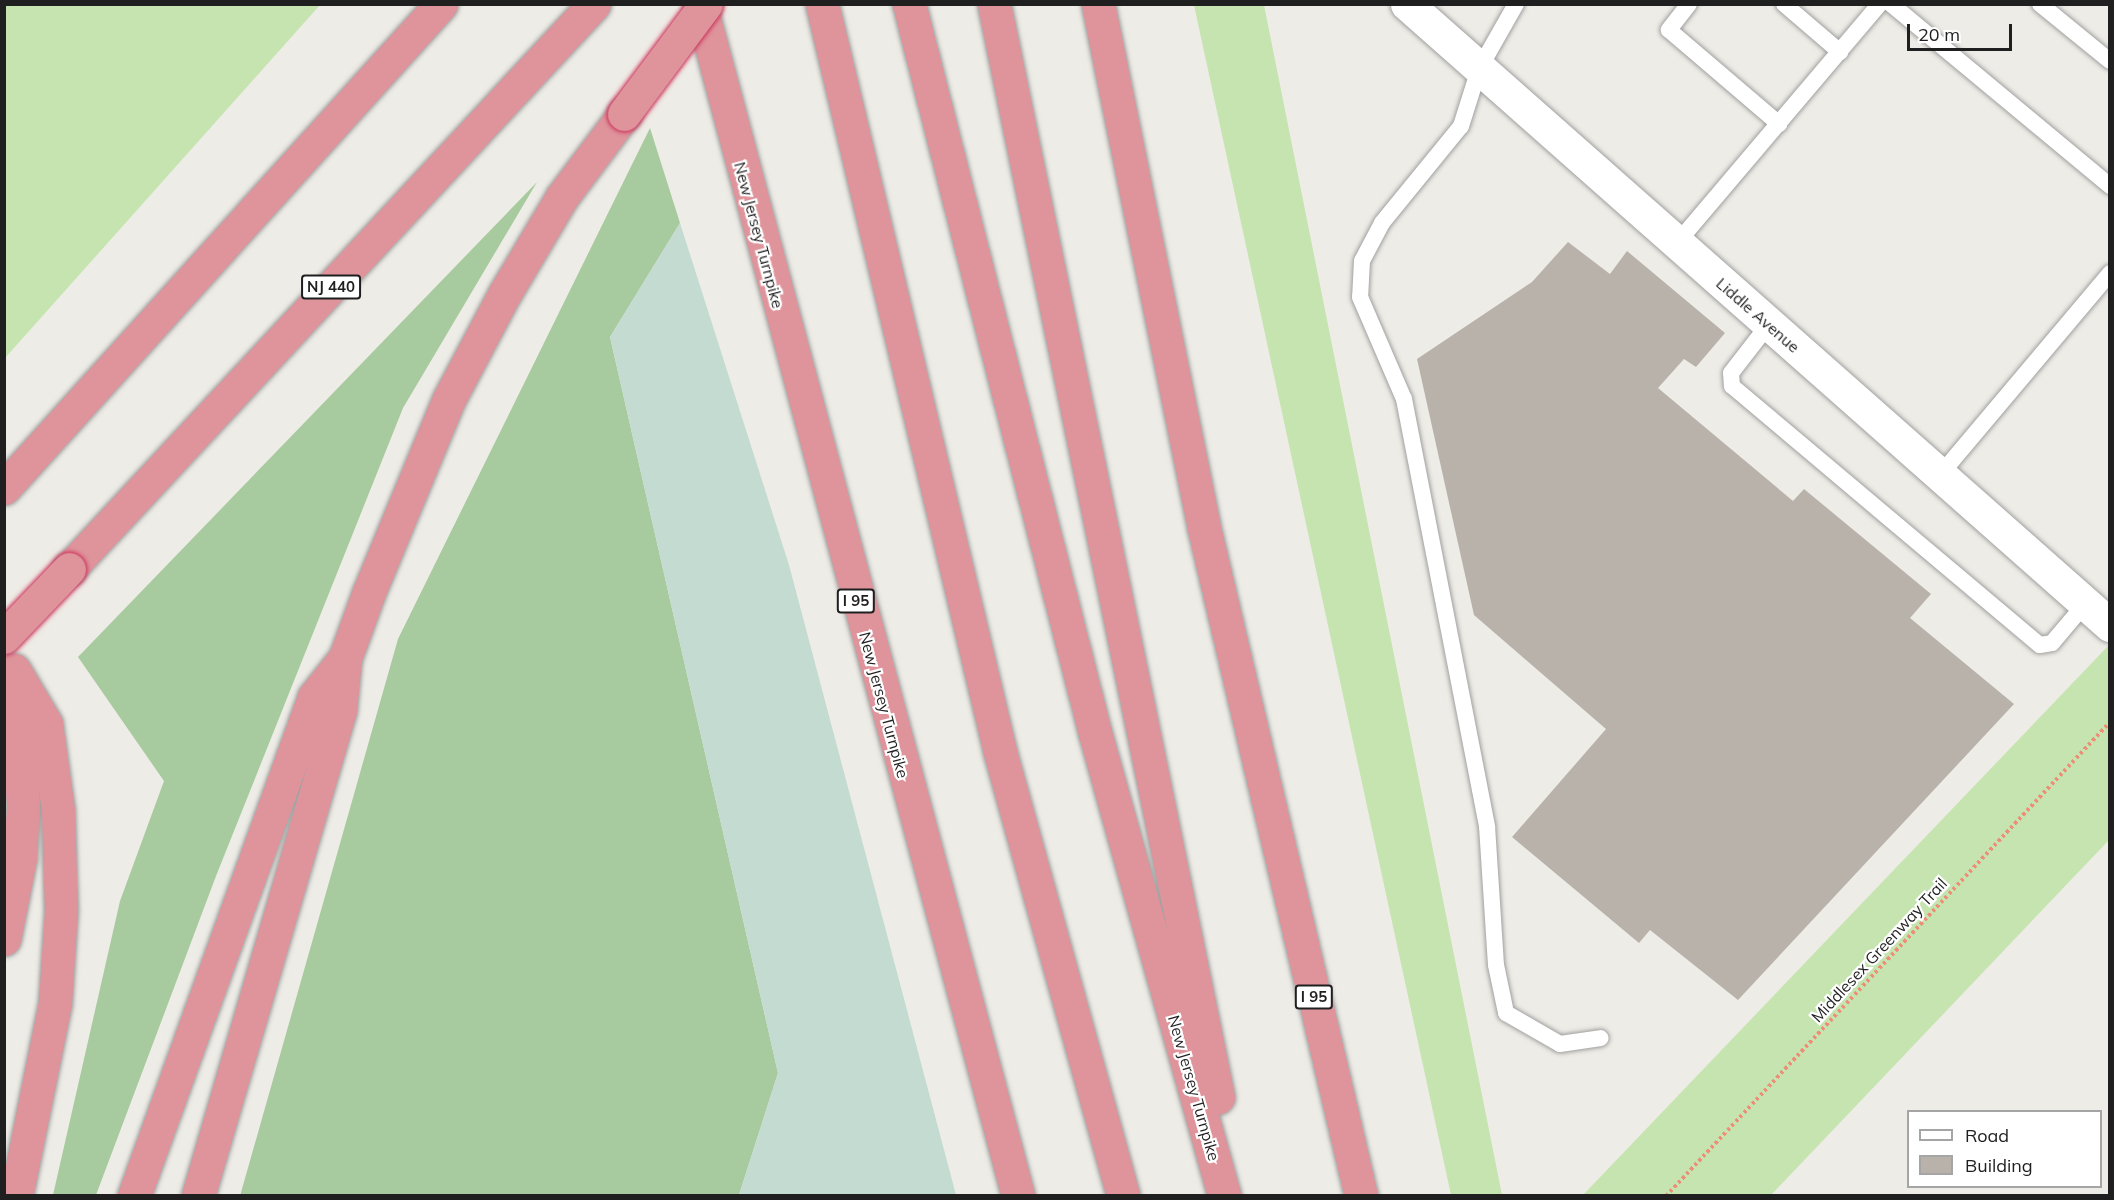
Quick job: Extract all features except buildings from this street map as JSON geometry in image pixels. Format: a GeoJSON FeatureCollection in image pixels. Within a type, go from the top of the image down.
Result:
{"type":"FeatureCollection","features":[{"type":"Feature","properties":{"kind":"highway"},"geometry":{"type":"LineString","coordinates":[[10,479],[441,4]]}},
{"type":"Feature","properties":{"kind":"highway","name":"NJ 440"},"geometry":{"type":"LineString","coordinates":[[4,637],[594,4]]}},
{"type":"Feature","properties":{"kind":"highway","name":"New Jersey Turnpike"},"geometry":{"type":"LineString","coordinates":[[700,4],[1018,1196]]}},
{"type":"Feature","properties":{"kind":"highway"},"geometry":{"type":"LineString","coordinates":[[198,1196],[340,710],[345,658],[449,399],[562,197],[706,4]]}},
{"type":"Feature","properties":{"kind":"highway"},"geometry":{"type":"LineString","coordinates":[[822,4],[1000,752],[1123,1196]]}},
{"type":"Feature","properties":{"kind":"highway","name":"New Jersey Turnpike"},"geometry":{"type":"LineString","coordinates":[[909,4],[1095,733],[1224,1196]]}},
{"type":"Feature","properties":{"kind":"highway"},"geometry":{"type":"LineString","coordinates":[[994,4],[1156,812],[1240,1196]]}},
{"type":"Feature","properties":{"kind":"highway","name":"I 95"},"geometry":{"type":"LineString","coordinates":[[1098,4],[1203,528],[1361,1196]]}},
{"type":"Feature","properties":{"kind":"highway"},"geometry":{"type":"LineString","coordinates":[[4,618],[14,670],[23,806],[20,858],[4,939]]}},
{"type":"Feature","properties":{"kind":"highway"},"geometry":{"type":"LineString","coordinates":[[134,1196],[314,697],[345,658]]}},
{"type":"Feature","properties":{"kind":"highway"},"geometry":{"type":"LineString","coordinates":[[14,670],[46,724],[58,811],[61,910],[55,1003],[16,1196]]}},
{"type":"Feature","properties":{"kind":"street","name":"Liddle Avenue"},"geometry":{"type":"LineString","coordinates":[[1407,4],[2109,625]]}},
{"type":"Feature","properties":{"kind":"lane"},"geometry":{"type":"LineString","coordinates":[[1516,4],[1479,69],[1461,126],[1382,223],[1362,261],[1360,297],[1404,399],[1487,826],[1496,965],[1506,1014],[1560,1044],[1601,1038]]}},
{"type":"Feature","properties":{"kind":"lane"},"geometry":{"type":"LineString","coordinates":[[1689,4],[1669,30],[1779,124]]}},
{"type":"Feature","properties":{"kind":"lane"},"geometry":{"type":"LineString","coordinates":[[1784,4],[1840,52]]}},
{"type":"Feature","properties":{"kind":"lane"},"geometry":{"type":"LineString","coordinates":[[1677,243],[1880,4]]}},
{"type":"Feature","properties":{"kind":"lane"},"geometry":{"type":"LineString","coordinates":[[1891,4],[2109,186]]}},
{"type":"Feature","properties":{"kind":"lane"},"geometry":{"type":"LineString","coordinates":[[2040,4],[2109,61]]}},
{"type":"Feature","properties":{"kind":"lane"},"geometry":{"type":"LineString","coordinates":[[1940,475],[2109,273]]}},
{"type":"Feature","properties":{"kind":"lane"},"geometry":{"type":"LineString","coordinates":[[1769,324],[1731,373],[1732,386],[2040,645],[2052,643],[2085,604]]}},
{"type":"Feature","properties":{"kind":"path","name":"Middlesex Greenway Trail"},"geometry":{"type":"LineString","coordinates":[[1666,1196],[2109,722]]}},
{"type":"Feature","properties":{"kind":"green space"},"geometry":{"type":"Polygon","coordinates":[[[4,5],[320,5],[5,358],[4,5]]]}},
{"type":"Feature","properties":{"kind":"green space"},"geometry":{"type":"Polygon","coordinates":[[[1194,5],[1264,5],[1502,1195],[1451,1195],[1194,5]]]}},
{"type":"Feature","properties":{"kind":"green space"},"geometry":{"type":"Polygon","coordinates":[[[650,128],[680,223],[610,337],[778,1073],[739,1195],[240,1196],[398,639],[650,128]]]}},
{"type":"Feature","properties":{"kind":"green space"},"geometry":{"type":"Polygon","coordinates":[[[537,182],[403,408],[216,876],[96,1195],[53,1195],[120,901],[164,781],[78,657],[537,182]]]}},
{"type":"Feature","properties":{"kind":"green space"},"geometry":{"type":"Polygon","coordinates":[[[680,223],[789,565],[956,1195],[739,1195],[778,1073],[610,337],[680,223]]]}},
{"type":"Feature","properties":{"kind":"green space"},"geometry":{"type":"Polygon","coordinates":[[[2109,645],[2109,840],[1771,1195],[1583,1195],[2109,645]]]}}]}
